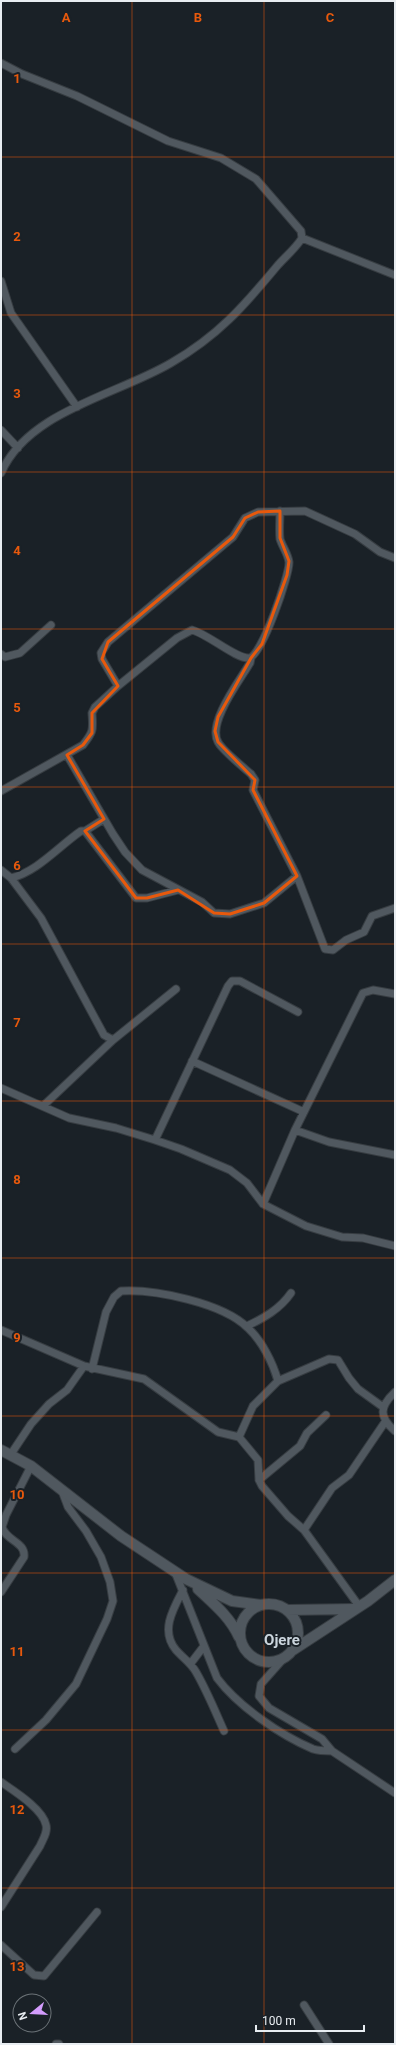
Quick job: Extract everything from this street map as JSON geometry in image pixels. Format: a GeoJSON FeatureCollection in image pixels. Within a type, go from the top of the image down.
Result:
{"type":"FeatureCollection","features":[{"type":"Feature","properties":{"kind":"main road"},"geometry":{"type":"LineString","coordinates":[[1,1450],[31,1466],[121,1536],[186,1579],[232,1600],[261,1605],[279,1605],[293,1616],[298,1634],[296,1643],[289,1654]]}},
{"type":"Feature","properties":{"kind":"main road"},"geometry":{"type":"LineString","coordinates":[[186,1579],[219,1608],[234,1626],[248,1653],[259,1660],[268,1662],[289,1654],[395,1580]]}},
{"type":"Feature","properties":{"kind":"main road"},"geometry":{"type":"LineString","coordinates":[[241,1641],[241,1623],[252,1609],[261,1605]]}},
{"type":"Feature","properties":{"kind":"main road"},"geometry":{"type":"LineString","coordinates":[[286,1610],[357,1607]]}},
{"type":"Feature","properties":{"kind":"street"},"geometry":{"type":"LineString","coordinates":[[1,63],[22,74],[77,96],[168,141],[221,158],[256,179],[301,231],[302,238],[257,292],[226,324],[198,347],[170,364],[122,388],[77,407],[37,429],[18,448],[1,473]]}},
{"type":"Feature","properties":{"kind":"street"},"geometry":{"type":"LineString","coordinates":[[302,238],[395,275]]}},
{"type":"Feature","properties":{"kind":"street"},"geometry":{"type":"LineString","coordinates":[[1,281],[4,295],[11,313],[77,407]]}},
{"type":"Feature","properties":{"kind":"street"},"geometry":{"type":"LineString","coordinates":[[1,430],[18,448]]}},
{"type":"Feature","properties":{"kind":"street"},"geometry":{"type":"LineString","coordinates":[[280,511],[280,538],[289,561],[287,575],[262,644],[250,658],[250,663],[218,717],[215,732],[218,742],[251,774],[255,780],[253,790],[297,876],[325,949],[333,950],[346,940],[364,932],[372,916],[395,908]]}},
{"type":"Feature","properties":{"kind":"street"},"geometry":{"type":"LineString","coordinates":[[118,686],[102,659],[101,653],[108,642],[233,536],[245,518],[258,512],[305,511],[355,534],[380,552],[395,558]]}},
{"type":"Feature","properties":{"kind":"street"},"geometry":{"type":"LineString","coordinates":[[1,654],[5,658],[20,653],[51,625]]}},
{"type":"Feature","properties":{"kind":"street"},"geometry":{"type":"LineString","coordinates":[[1,791],[83,745],[92,733],[94,726],[92,713],[96,706],[118,686],[153,660],[177,638],[192,630],[199,632],[236,653],[250,658]]}},
{"type":"Feature","properties":{"kind":"street"},"geometry":{"type":"LineString","coordinates":[[67,755],[125,852],[142,870],[202,902],[214,913],[230,914],[264,903],[297,876]]}},
{"type":"Feature","properties":{"kind":"street"},"geometry":{"type":"LineString","coordinates":[[11,878],[22,876],[81,831],[85,831],[104,819]]}},
{"type":"Feature","properties":{"kind":"street"},"geometry":{"type":"LineString","coordinates":[[85,831],[136,898],[147,898],[178,890]]}},
{"type":"Feature","properties":{"kind":"street"},"geometry":{"type":"LineString","coordinates":[[1,870],[11,878],[41,918],[104,1035],[113,1040]]}},
{"type":"Feature","properties":{"kind":"street"},"geometry":{"type":"LineString","coordinates":[[155,1140],[228,986],[232,981],[240,981],[298,1012]]}},
{"type":"Feature","properties":{"kind":"street"},"geometry":{"type":"LineString","coordinates":[[43,1106],[113,1040],[176,989]]}},
{"type":"Feature","properties":{"kind":"street"},"geometry":{"type":"LineString","coordinates":[[263,1204],[295,1130],[363,994],[373,990],[395,994]]}},
{"type":"Feature","properties":{"kind":"street"},"geometry":{"type":"LineString","coordinates":[[192,1061],[304,1112]]}},
{"type":"Feature","properties":{"kind":"street"},"geometry":{"type":"LineString","coordinates":[[1,1088],[70,1118],[116,1128],[155,1140],[181,1149],[230,1170],[247,1183],[263,1204],[306,1226],[342,1237],[363,1238],[395,1246]]}},
{"type":"Feature","properties":{"kind":"street"},"geometry":{"type":"LineString","coordinates":[[295,1130],[329,1142],[395,1155]]}},
{"type":"Feature","properties":{"kind":"street"},"geometry":{"type":"LineString","coordinates":[[92,1369],[106,1312],[114,1296],[121,1291],[162,1294],[187,1299],[211,1306],[247,1326],[268,1356],[278,1381]]}},
{"type":"Feature","properties":{"kind":"street"},"geometry":{"type":"LineString","coordinates":[[247,1326],[276,1309],[285,1302],[291,1293]]}},
{"type":"Feature","properties":{"kind":"street"},"geometry":{"type":"LineString","coordinates":[[1,1330],[92,1369],[144,1379],[218,1432],[239,1437],[258,1460],[259,1480],[272,1499],[304,1530],[357,1607]]}},
{"type":"Feature","properties":{"kind":"street"},"geometry":{"type":"LineString","coordinates":[[239,1437],[253,1406],[278,1381],[335,1358],[342,1364],[349,1378],[358,1389],[383,1407]]}},
{"type":"Feature","properties":{"kind":"street"},"geometry":{"type":"LineString","coordinates":[[11,1454],[35,1419],[49,1404],[67,1390],[84,1366]]}},
{"type":"Feature","properties":{"kind":"street"},"geometry":{"type":"LineString","coordinates":[[395,1392],[383,1407],[385,1422],[395,1431]]}},
{"type":"Feature","properties":{"kind":"street"},"geometry":{"type":"LineString","coordinates":[[259,1480],[300,1446],[307,1434],[326,1415]]}},
{"type":"Feature","properties":{"kind":"street"},"geometry":{"type":"LineString","coordinates":[[304,1530],[332,1488],[349,1475],[385,1422]]}},
{"type":"Feature","properties":{"kind":"street"},"geometry":{"type":"LineString","coordinates":[[1,1592],[24,1557],[25,1551],[22,1547],[4,1536],[2,1527],[31,1466]]}},
{"type":"Feature","properties":{"kind":"street"},"geometry":{"type":"LineString","coordinates":[[16,1749],[46,1720],[76,1684],[107,1619],[113,1601],[110,1582],[101,1558],[86,1531],[68,1507],[61,1489]]}},
{"type":"Feature","properties":{"kind":"street"},"geometry":{"type":"LineString","coordinates":[[175,1572],[217,1678],[226,1691],[240,1703],[289,1736],[315,1750],[332,1751]]}},
{"type":"Feature","properties":{"kind":"street"},"geometry":{"type":"LineString","coordinates":[[183,1590],[171,1612],[168,1621],[169,1631],[176,1649],[191,1663],[224,1731]]}},
{"type":"Feature","properties":{"kind":"street"},"geometry":{"type":"LineString","coordinates":[[191,1663],[204,1646]]}},
{"type":"Feature","properties":{"kind":"street"},"geometry":{"type":"LineString","coordinates":[[289,1654],[261,1684],[259,1696],[269,1708],[322,1739],[332,1751],[395,1793]]}},
{"type":"Feature","properties":{"kind":"street"},"geometry":{"type":"LineString","coordinates":[[1,1782],[32,1805],[43,1817],[47,1826],[46,1835],[40,1846],[1,1907]]}},
{"type":"Feature","properties":{"kind":"street"},"geometry":{"type":"LineString","coordinates":[[1,1945],[34,1975],[44,1976],[97,1912]]}},
{"type":"Feature","properties":{"kind":"street"},"geometry":{"type":"LineString","coordinates":[[304,2005],[329,2044]]}},
{"type":"Feature","properties":{"kind":"highlighted area"},"geometry":{"type":"Polygon","coordinates":[[[280,511],[280,538],[289,561],[287,575],[262,644],[251,658],[218,717],[215,731],[218,742],[255,780],[253,790],[297,876],[264,903],[230,914],[214,913],[178,890],[147,898],[136,898],[85,831],[104,819],[67,755],[83,745],[92,733],[92,713],[118,686],[102,659],[108,642],[233,537],[245,518],[258,512],[280,511]]]}},
{"type":"Feature","properties":{"kind":"district","name":"Ojere"},"geometry":{"type":"Point","coordinates":[282,1640]}}]}
